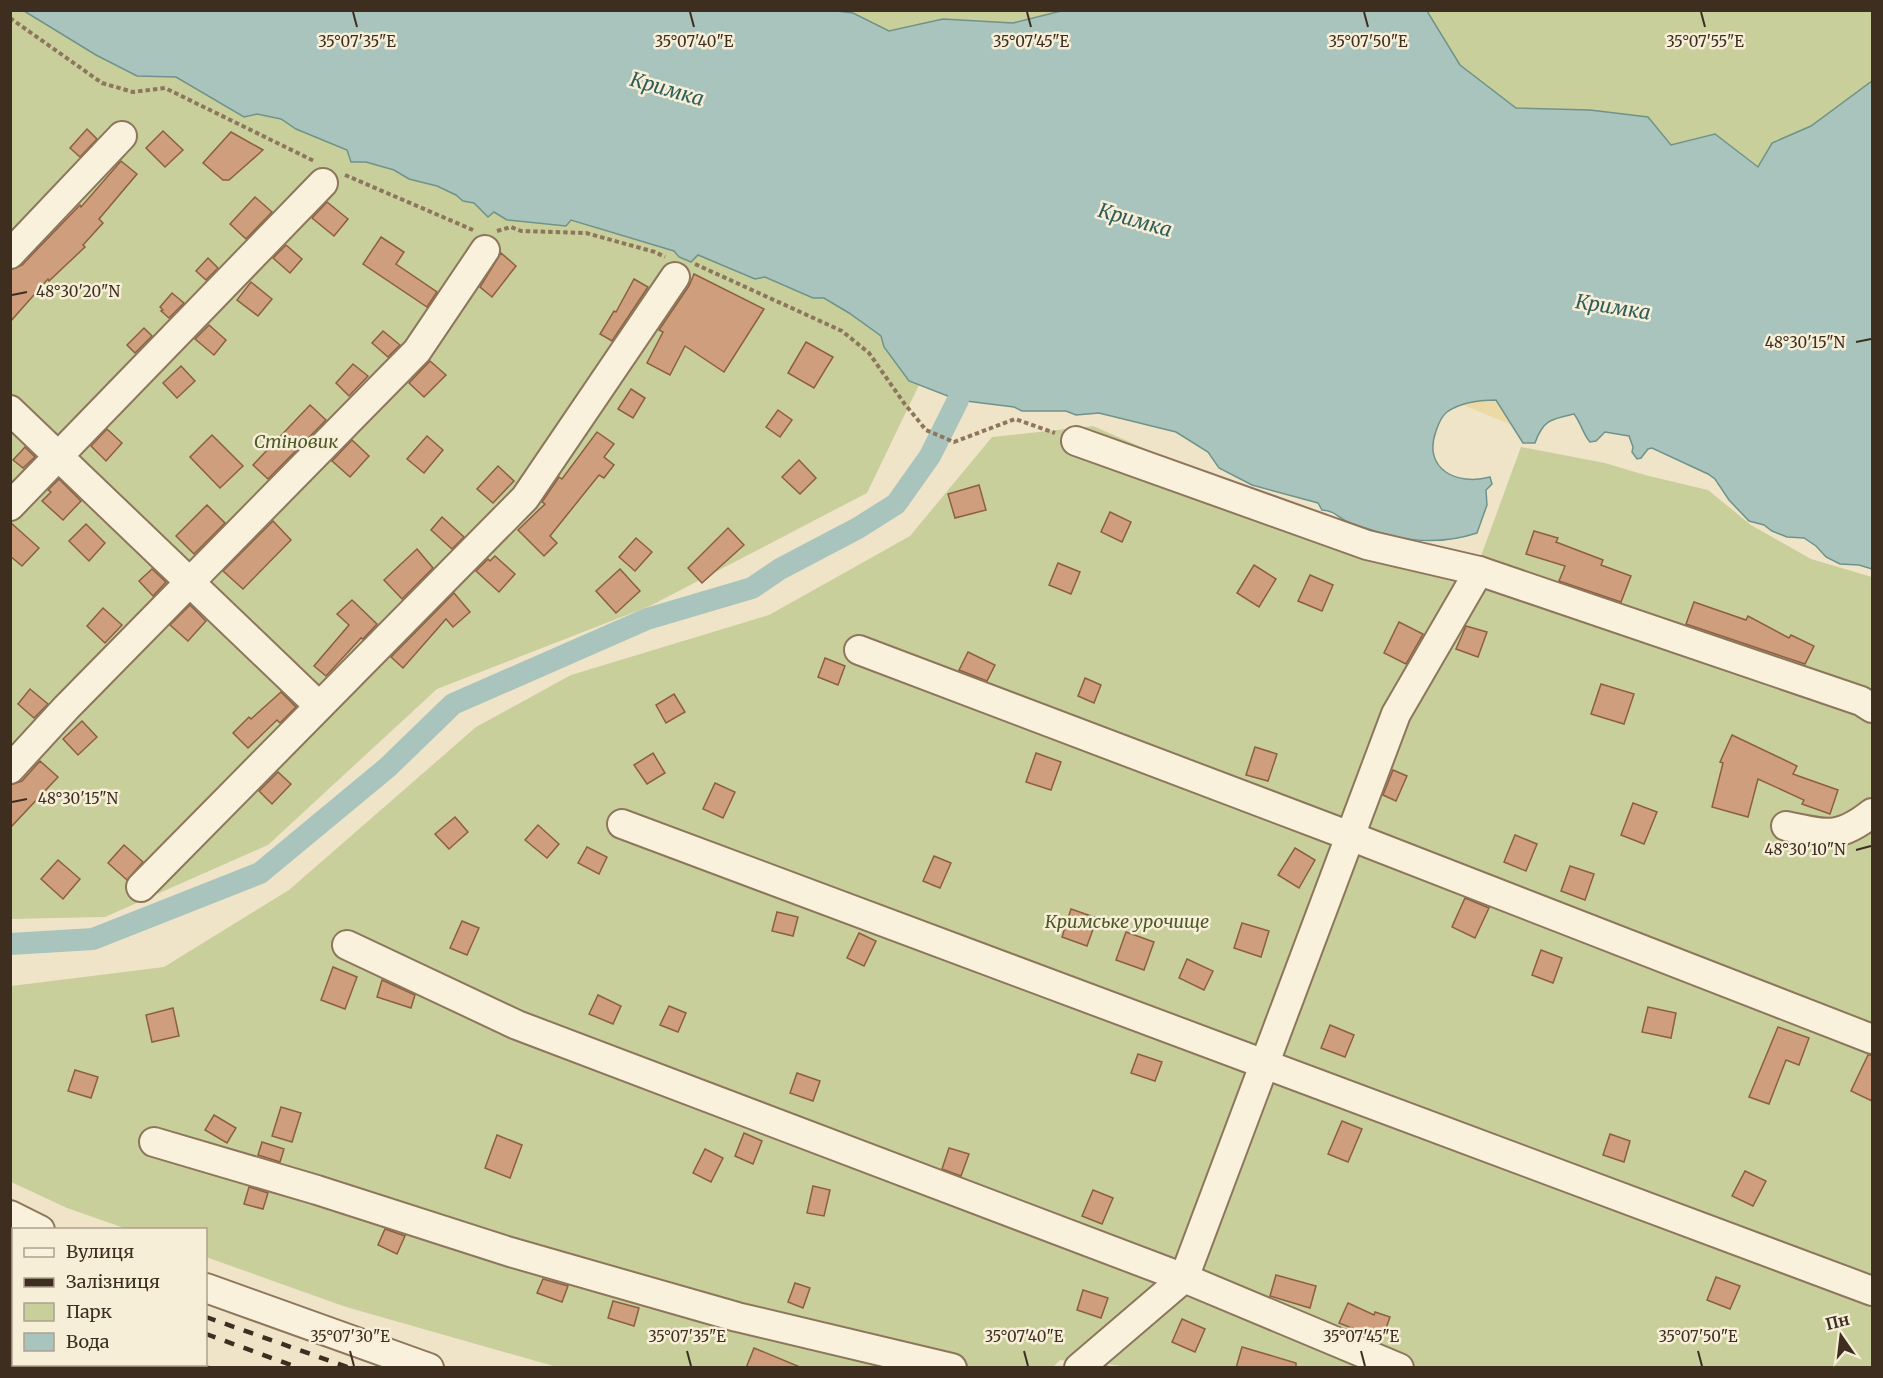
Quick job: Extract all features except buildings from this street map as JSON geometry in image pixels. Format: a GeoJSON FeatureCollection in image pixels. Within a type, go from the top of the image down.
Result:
{"type":"FeatureCollection","features":[{"type":"Feature","properties":{"kind":"lane"},"geometry":{"type":"LineString","coordinates":[[10,254],[122,136]]}},
{"type":"Feature","properties":{"kind":"lane"},"geometry":{"type":"LineString","coordinates":[[10,506],[327,173]]}},
{"type":"Feature","properties":{"kind":"lane"},"geometry":{"type":"LineString","coordinates":[[10,769],[66,708],[417,351],[487,239]]}},
{"type":"Feature","properties":{"kind":"lane"},"geometry":{"type":"LineString","coordinates":[[141,886],[525,498],[670,267]]}},
{"type":"Feature","properties":{"kind":"lane"},"geometry":{"type":"LineString","coordinates":[[10,410],[318,705]]}},
{"type":"Feature","properties":{"kind":"lane"},"geometry":{"type":"LineString","coordinates":[[1076,441],[1367,545],[1479,571],[1861,700],[1872,708]]}},
{"type":"Feature","properties":{"kind":"lane"},"geometry":{"type":"LineString","coordinates":[[1079,1368],[1184,1278],[1263,1062],[1396,714],[1479,571]]}},
{"type":"Feature","properties":{"kind":"lane"},"geometry":{"type":"LineString","coordinates":[[859,650],[1350,836],[1872,1039]]}},
{"type":"Feature","properties":{"kind":"lane"},"geometry":{"type":"LineString","coordinates":[[1786,826],[1823,834],[1847,831],[1872,813]]}},
{"type":"Feature","properties":{"kind":"lane"},"geometry":{"type":"LineString","coordinates":[[622,824],[1872,1291]]}},
{"type":"Feature","properties":{"kind":"lane"},"geometry":{"type":"LineString","coordinates":[[347,945],[517,1025],[1184,1278],[1400,1368]]}},
{"type":"Feature","properties":{"kind":"lane"},"geometry":{"type":"LineString","coordinates":[[154,1142],[317,1190],[510,1252],[714,1311],[952,1368]]}},
{"type":"Feature","properties":{"kind":"lane"},"geometry":{"type":"LineString","coordinates":[[10,1215],[36,1228]]}},
{"type":"Feature","properties":{"kind":"lane"},"geometry":{"type":"LineString","coordinates":[[207,1288],[429,1368]]}},
{"type":"Feature","properties":{"kind":"path"},"geometry":{"type":"LineString","coordinates":[[10,18],[102,83],[133,92],[165,88],[327,173],[487,239],[511,227],[520,231],[586,233],[655,252],[670,267],[693,263],[842,330],[869,353],[926,430],[954,442],[1015,419],[1076,441]]}},
{"type":"Feature","properties":{"kind":"green space","name":"Стіновик"},"geometry":{"type":"Polygon","coordinates":[[[10,11],[24,11],[96,55],[137,76],[176,77],[244,117],[257,114],[281,119],[296,129],[348,150],[351,162],[366,162],[394,170],[409,179],[437,186],[463,201],[474,203],[488,217],[494,212],[571,220],[674,251],[679,257],[698,254],[755,279],[765,277],[813,298],[823,298],[881,336],[884,347],[909,381],[919,385],[867,493],[650,606],[437,689],[268,845],[105,917],[11,919],[10,11]]]}},
{"type":"Feature","properties":{"kind":"green space"},"geometry":{"type":"Polygon","coordinates":[[[828,11],[1065,11],[1013,23],[943,19],[889,31],[853,13],[828,11]]]}},
{"type":"Feature","properties":{"kind":"green space"},"geometry":{"type":"Polygon","coordinates":[[[1427,11],[1872,11],[1872,81],[1811,126],[1772,143],[1758,167],[1715,134],[1671,145],[1648,117],[1590,110],[1516,108],[1460,65],[1427,11]]]}},
{"type":"Feature","properties":{"kind":"green space","name":"Кримське урочище"},"geometry":{"type":"Polygon","coordinates":[[[1093,426],[1367,545],[1478,564],[1521,447],[1605,463],[1708,490],[1751,525],[1811,559],[1872,577],[1872,1367],[1137,1368],[1106,1364],[1111,1367],[1088,1368],[1092,1363],[1060,1360],[1052,1368],[557,1367],[346,1307],[207,1257],[207,1228],[124,1228],[67,1208],[11,1182],[11,986],[164,967],[289,890],[476,727],[571,675],[769,615],[910,536],[992,437],[1093,426]]]}},
{"type":"Feature","properties":{"kind":"sand"},"geometry":{"type":"Polygon","coordinates":[[[1474,378],[1523,398],[1512,425],[1463,405],[1474,378]]]}},
{"type":"Feature","properties":{"kind":"water","name":"Кримка"},"geometry":{"type":"Polygon","coordinates":[[[828,10],[853,13],[889,31],[943,19],[1013,23],[1065,10],[1427,11],[1460,65],[1516,108],[1590,110],[1648,117],[1671,145],[1715,134],[1758,167],[1772,143],[1811,126],[1872,81],[1872,569],[1859,565],[1840,564],[1826,557],[1804,538],[1787,537],[1764,525],[1749,521],[1729,500],[1715,479],[1708,474],[1652,448],[1637,459],[1632,452],[1633,447],[1629,436],[1605,432],[1596,441],[1590,442],[1574,414],[1549,422],[1541,429],[1535,443],[1523,443],[1496,400],[1471,402],[1447,412],[1438,426],[1433,445],[1438,465],[1446,472],[1466,479],[1490,477],[1492,484],[1486,490],[1487,505],[1477,533],[1460,538],[1429,541],[1383,533],[1322,510],[1318,503],[1252,485],[1219,468],[1208,452],[1176,432],[1099,413],[1076,415],[1066,411],[1022,411],[1014,407],[958,400],[909,381],[884,347],[881,336],[824,298],[813,298],[765,277],[755,279],[698,255],[691,262],[679,257],[674,251],[571,220],[566,226],[507,220],[494,212],[488,217],[474,203],[463,201],[437,186],[409,179],[394,170],[366,162],[351,162],[347,150],[296,129],[281,119],[257,114],[244,117],[176,77],[137,76],[96,55],[24,11],[828,10]]]}},
{"type":"Feature","properties":{"kind":"waterway"},"geometry":{"type":"LineString","coordinates":[[10,944],[93,939],[260,873],[388,767],[453,704],[647,619],[752,588],[780,569],[858,528],[896,504],[930,456],[958,400]]}},
{"type":"Feature","properties":{"kind":"railway"},"geometry":{"type":"LineString","coordinates":[[207,1317],[350,1368]]}},
{"type":"Feature","properties":{"kind":"railway"},"geometry":{"type":"LineString","coordinates":[[207,1334],[299,1368]]}}]}
